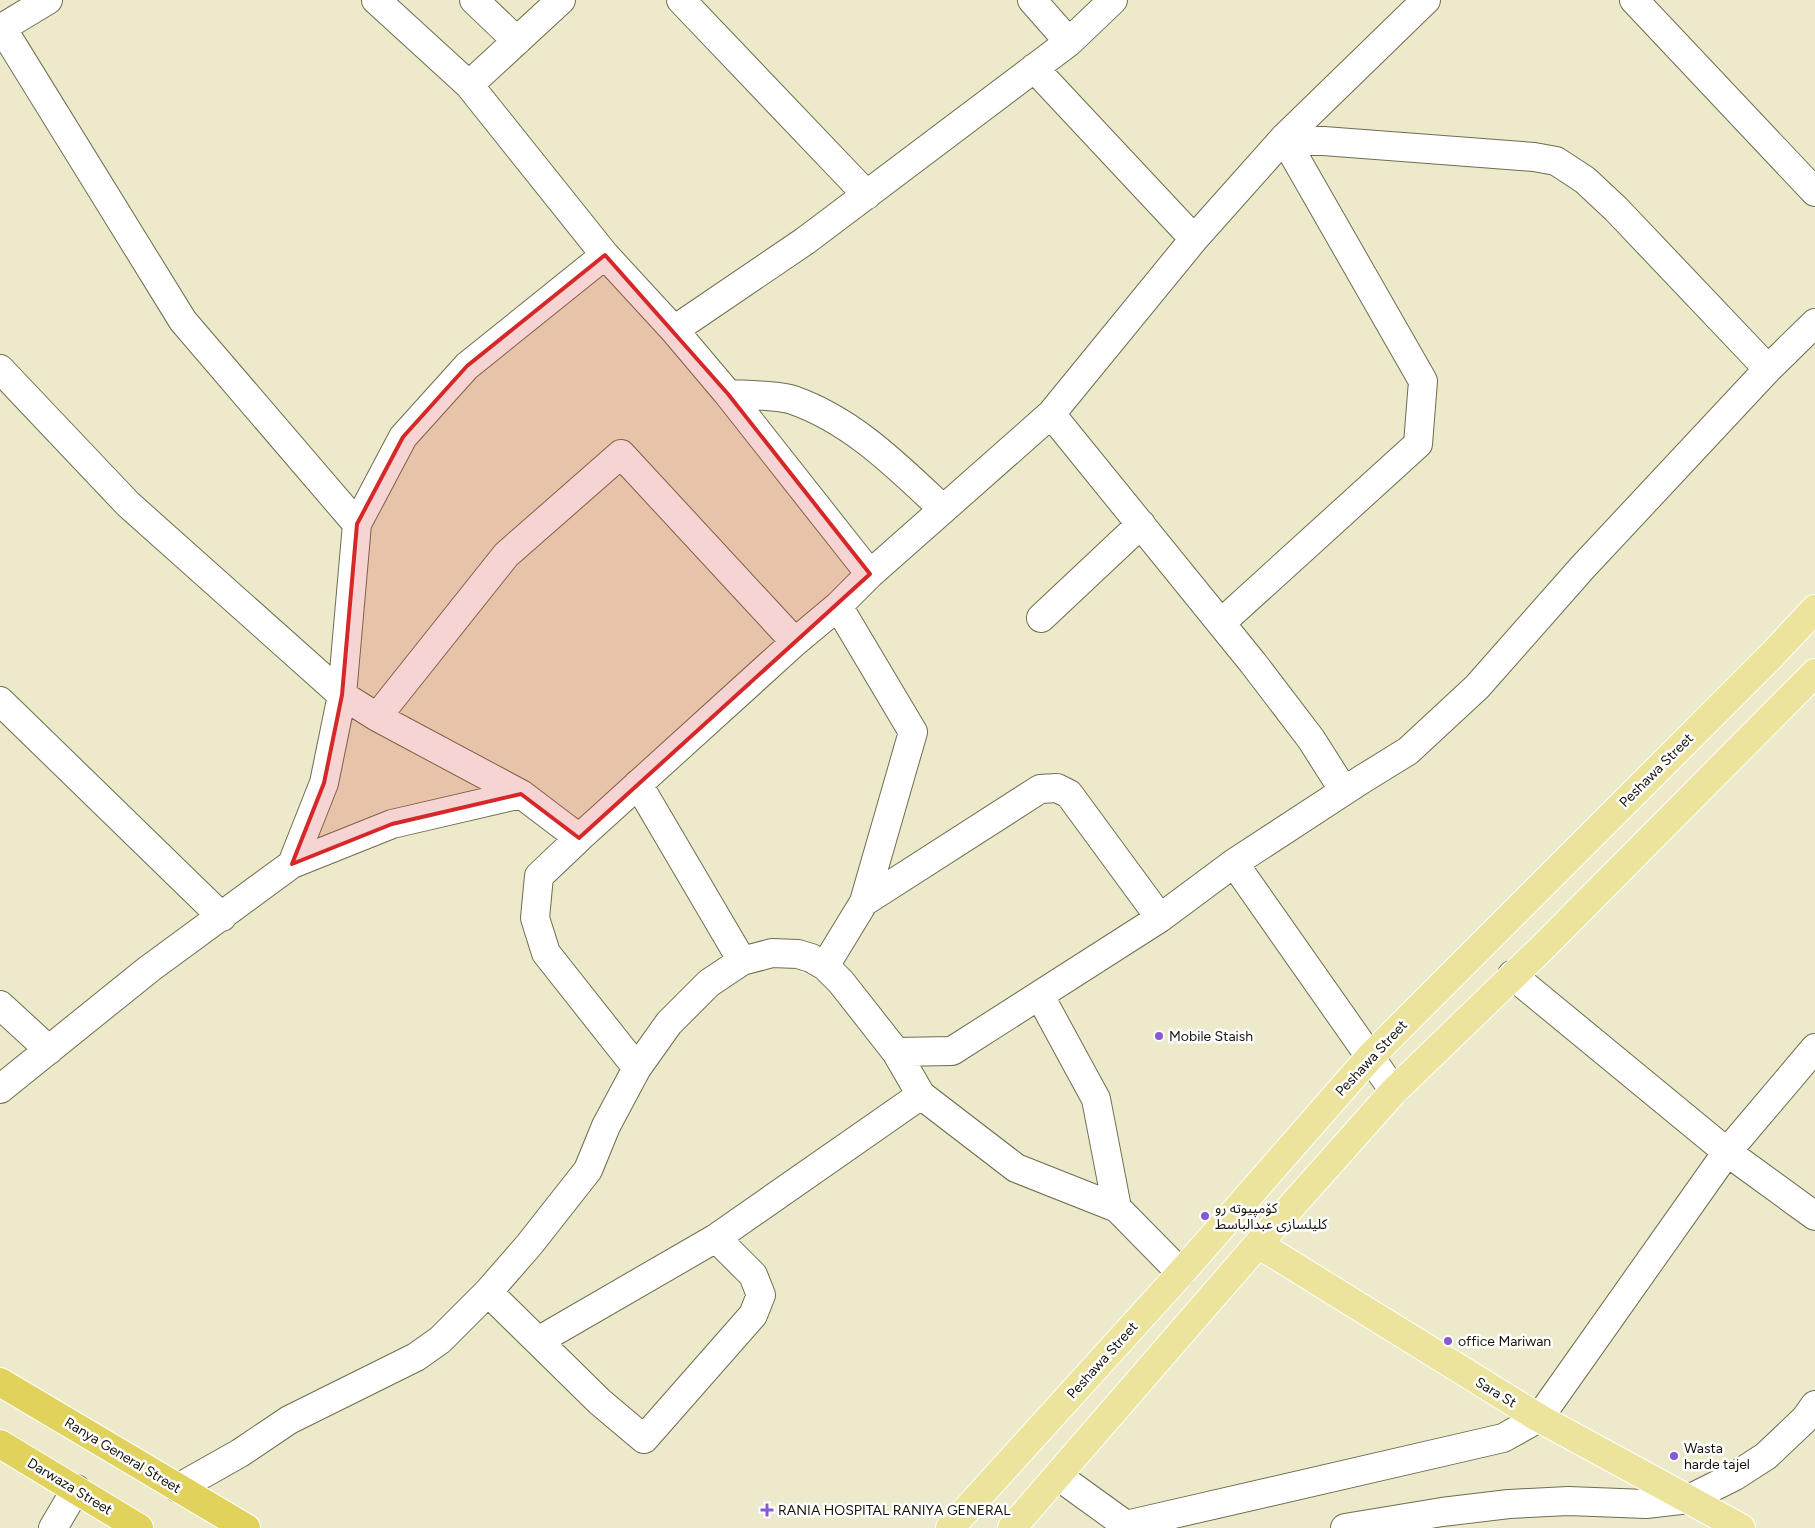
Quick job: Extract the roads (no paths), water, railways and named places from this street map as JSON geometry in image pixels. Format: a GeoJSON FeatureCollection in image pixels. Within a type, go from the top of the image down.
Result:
{"type":"FeatureCollection","features":[{"type":"Feature","properties":{"kind":"highway","name":"Ranya General Street"},"geometry":{"type":"LineString","coordinates":[[0,1382],[246,1528]]}},
{"type":"Feature","properties":{"kind":"highway","name":"Darwaza Street"},"geometry":{"type":"LineString","coordinates":[[0,1444],[139,1528]]}},
{"type":"Feature","properties":{"kind":"main road","name":"Peshawa Street"},"geometry":{"type":"LineString","coordinates":[[950,1528],[1181,1273],[1370,1057],[1771,656],[1815,609]]}},
{"type":"Feature","properties":{"kind":"main road"},"geometry":{"type":"LineString","coordinates":[[1012,1528],[1258,1244],[1394,1092],[1512,975],[1541,949],[1815,673]]}},
{"type":"Feature","properties":{"kind":"main road","name":"Sara St"},"geometry":{"type":"LineString","coordinates":[[1258,1244],[1539,1418],[1741,1528]]}},
{"type":"Feature","properties":{"kind":"street"},"geometry":{"type":"LineString","coordinates":[[48,0],[1,28],[182,321],[356,524]]}},
{"type":"Feature","properties":{"kind":"street"},"geometry":{"type":"LineString","coordinates":[[376,0],[469,85],[605,255],[674,330],[728,394],[870,574]]}},
{"type":"Feature","properties":{"kind":"street"},"geometry":{"type":"LineString","coordinates":[[474,0],[517,41]]}},
{"type":"Feature","properties":{"kind":"street"},"geometry":{"type":"LineString","coordinates":[[469,85],[561,0]]}},
{"type":"Feature","properties":{"kind":"street"},"geometry":{"type":"LineString","coordinates":[[681,0],[867,195]]}},
{"type":"Feature","properties":{"kind":"street"},"geometry":{"type":"LineString","coordinates":[[1032,0],[1069,42]]}},
{"type":"Feature","properties":{"kind":"street"},"geometry":{"type":"LineString","coordinates":[[674,330],[805,241],[867,195],[1069,42],[1113,0]]}},
{"type":"Feature","properties":{"kind":"street"},"geometry":{"type":"LineString","coordinates":[[637,1068],[546,953],[535,918],[539,876],[795,642],[838,606],[870,574],[1051,414],[1194,239],[1284,138],[1426,0]]}},
{"type":"Feature","properties":{"kind":"street"},"geometry":{"type":"LineString","coordinates":[[1634,0],[1815,192]]}},
{"type":"Feature","properties":{"kind":"street"},"geometry":{"type":"LineString","coordinates":[[1034,68],[1194,239]]}},
{"type":"Feature","properties":{"kind":"street"},"geometry":{"type":"LineString","coordinates":[[1284,138],[1556,160],[1585,180],[1616,209],[1768,368]]}},
{"type":"Feature","properties":{"kind":"street"},"geometry":{"type":"LineString","coordinates":[[1221,623],[1418,444],[1423,381],[1284,138]]}},
{"type":"Feature","properties":{"kind":"street"},"geometry":{"type":"LineString","coordinates":[[292,864],[324,783],[342,695],[356,524],[403,437],[467,366],[605,255]]}},
{"type":"Feature","properties":{"kind":"street"},"geometry":{"type":"LineString","coordinates":[[896,1052],[952,1051],[1160,918],[1234,862],[1408,751],[1477,687],[1582,568],[1768,368],[1815,322]]}},
{"type":"Feature","properties":{"kind":"street"},"geometry":{"type":"LineString","coordinates":[[0,369],[128,504],[342,695],[377,717],[521,794],[579,838]]}},
{"type":"Feature","properties":{"kind":"street"},"geometry":{"type":"LineString","coordinates":[[728,394],[791,399],[837,420],[883,453],[943,510]]}},
{"type":"Feature","properties":{"kind":"street"},"geometry":{"type":"LineString","coordinates":[[1051,414],[1221,623],[1312,739],[1344,791]]}},
{"type":"Feature","properties":{"kind":"street"},"geometry":{"type":"LineString","coordinates":[[377,717],[506,555],[620,454],[795,642]]}},
{"type":"Feature","properties":{"kind":"street"},"geometry":{"type":"LineString","coordinates":[[1041,618],[1141,524]]}},
{"type":"Feature","properties":{"kind":"street"},"geometry":{"type":"LineString","coordinates":[[825,966],[864,902],[913,732],[838,606]]}},
{"type":"Feature","properties":{"kind":"street"},"geometry":{"type":"LineString","coordinates":[[0,701],[222,917]]}},
{"type":"Feature","properties":{"kind":"street"},"geometry":{"type":"LineString","coordinates":[[638,784],[742,961]]}},
{"type":"Feature","properties":{"kind":"street"},"geometry":{"type":"LineString","coordinates":[[864,902],[1040,789],[1057,788],[1069,794],[1160,918]]}},
{"type":"Feature","properties":{"kind":"street"},"geometry":{"type":"LineString","coordinates":[[0,1089],[149,969],[292,864],[392,824],[521,794]]}},
{"type":"Feature","properties":{"kind":"street"},"geometry":{"type":"LineString","coordinates":[[1234,862],[1394,1092]]}},
{"type":"Feature","properties":{"kind":"street"},"geometry":{"type":"LineString","coordinates":[[178,1488],[240,1453],[289,1420],[416,1357],[440,1340],[488,1292],[529,1245],[588,1170],[606,1126],[637,1068],[669,1023],[709,983],[742,961],[772,953],[798,954],[811,958],[825,966],[841,982],[896,1052],[921,1096],[1016,1168],[1117,1208],[1181,1273]]}},
{"type":"Feature","properties":{"kind":"street"},"geometry":{"type":"LineString","coordinates":[[1512,975],[1727,1152],[1815,1216]]}},
{"type":"Feature","properties":{"kind":"street"},"geometry":{"type":"LineString","coordinates":[[1040,996],[1096,1099],[1117,1208]]}},
{"type":"Feature","properties":{"kind":"street"},"geometry":{"type":"LineString","coordinates":[[0,1005],[49,1050]]}},
{"type":"Feature","properties":{"kind":"street"},"geometry":{"type":"LineString","coordinates":[[1058,1476],[1128,1527],[1503,1438],[1539,1418],[1727,1152],[1815,1048]]}},
{"type":"Feature","properties":{"kind":"street"},"geometry":{"type":"LineString","coordinates":[[538,1341],[716,1238],[921,1096]]}},
{"type":"Feature","properties":{"kind":"street"},"geometry":{"type":"LineString","coordinates":[[488,1292],[600,1402],[644,1439],[753,1315],[761,1295],[753,1275],[716,1238]]}},
{"type":"Feature","properties":{"kind":"street"},"geometry":{"type":"LineString","coordinates":[[1346,1528],[1442,1512],[1509,1504],[1568,1501],[1646,1504],[1689,1499],[1735,1476],[1766,1456],[1805,1419],[1815,1405]]}},
{"type":"Feature","properties":{"kind":"street"},"geometry":{"type":"LineString","coordinates":[[53,1528],[76,1489]]}},
{"type":"Feature","properties":{"kind":"place","name":"Mobile Staish"},"geometry":{"type":"Point","coordinates":[1159,1036]}},
{"type":"Feature","properties":{"kind":"place","name":"کۆمپیوته رو کلیلسازی عبدالباسط"},"geometry":{"type":"Point","coordinates":[1205,1216]}},
{"type":"Feature","properties":{"kind":"place","name":"office Mariwan"},"geometry":{"type":"Point","coordinates":[1448,1341]}},
{"type":"Feature","properties":{"kind":"place","name":"Wasta harde tajel"},"geometry":{"type":"Point","coordinates":[1674,1456]}},
{"type":"Feature","properties":{"kind":"place","name":"RANIA HOSPITAL RANIYA GENERAL"},"geometry":{"type":"Point","coordinates":[767,1510]}}]}
